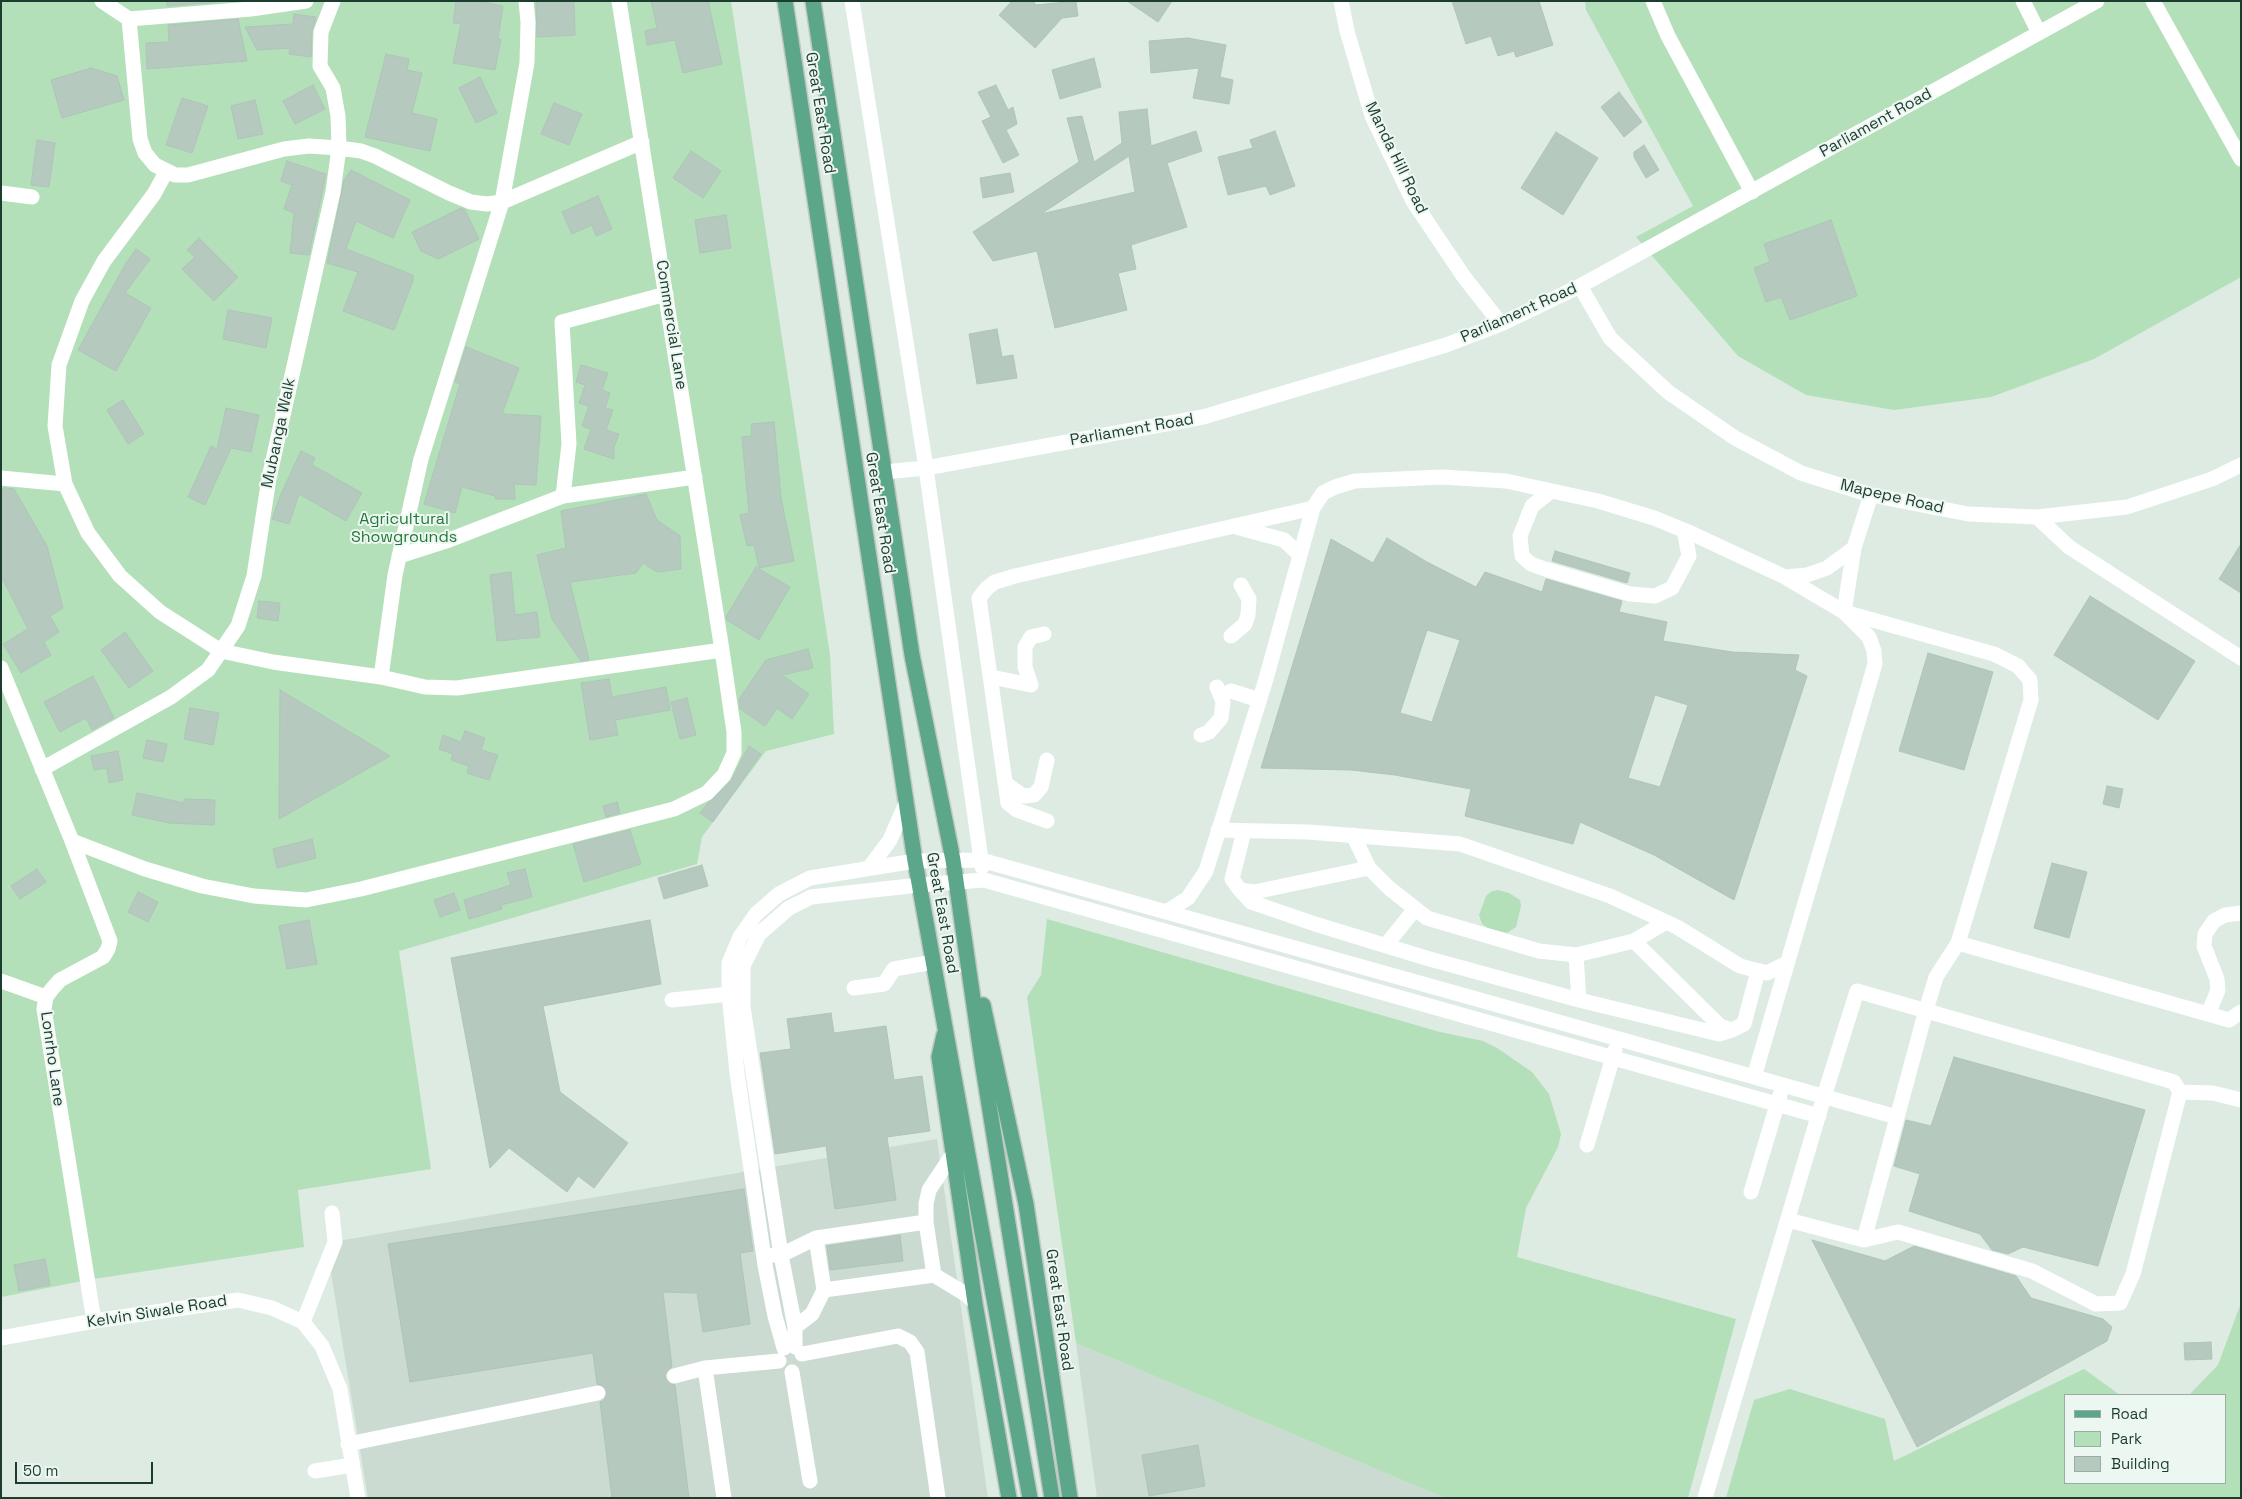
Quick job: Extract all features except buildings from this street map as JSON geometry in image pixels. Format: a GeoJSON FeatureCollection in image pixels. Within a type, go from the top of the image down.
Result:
{"type":"FeatureCollection","features":[{"type":"Feature","properties":{"kind":"main road","name":"Great East Road"},"geometry":{"type":"LineString","coordinates":[[785,1],[915,861],[1030,1498]]}},
{"type":"Feature","properties":{"kind":"main road","name":"Great East Road"},"geometry":{"type":"LineString","coordinates":[[813,1],[912,655],[953,860],[966,954],[1052,1498]]}},
{"type":"Feature","properties":{"kind":"main road","name":"Great East Road"},"geometry":{"type":"LineString","coordinates":[[966,954],[979,985],[1026,1204],[1070,1498]]}},
{"type":"Feature","properties":{"kind":"main road","name":"Great East Road"},"geometry":{"type":"LineString","coordinates":[[945,1030],[939,1057],[975,1303],[1009,1498]]}},
{"type":"Feature","properties":{"kind":"street"},"geometry":{"type":"LineString","coordinates":[[102,1],[128,19],[251,5],[306,1]]}},
{"type":"Feature","properties":{"kind":"street","name":"Mubanga Walk"},"geometry":{"type":"LineString","coordinates":[[42,770],[171,698],[208,670],[238,626],[254,576],[269,478],[333,192],[339,148],[338,116],[333,88],[320,66],[322,32],[333,1]]}},
{"type":"Feature","properties":{"kind":"street"},"geometry":{"type":"LineString","coordinates":[[381,677],[399,556],[421,459],[502,202],[527,63],[528,22],[526,1]]}},
{"type":"Feature","properties":{"kind":"street","name":"Commercial Lane"},"geometry":{"type":"LineString","coordinates":[[72,841],[145,869],[202,886],[254,896],[306,900],[361,889],[674,809],[707,793],[724,775],[734,753],[734,732],[619,1]]}},
{"type":"Feature","properties":{"kind":"street"},"geometry":{"type":"LineString","coordinates":[[852,1],[926,468],[984,880]]}},
{"type":"Feature","properties":{"kind":"street","name":"Manda Hill Road"},"geometry":{"type":"LineString","coordinates":[[1341,1],[1347,31],[1372,116],[1409,193],[1464,277],[1501,324]]}},
{"type":"Feature","properties":{"kind":"street"},"geometry":{"type":"LineString","coordinates":[[1653,1],[1668,36],[1752,192]]}},
{"type":"Feature","properties":{"kind":"street"},"geometry":{"type":"LineString","coordinates":[[2023,1],[2039,33]]}},
{"type":"Feature","properties":{"kind":"street","name":"Parliament Road"},"geometry":{"type":"LineString","coordinates":[[884,472],[926,468],[1203,417],[1400,360],[1501,324],[1580,286],[2097,1]]}},
{"type":"Feature","properties":{"kind":"street"},"geometry":{"type":"LineString","coordinates":[[2153,1],[2241,159]]}},
{"type":"Feature","properties":{"kind":"street"},"geometry":{"type":"LineString","coordinates":[[128,19],[140,139],[145,153],[155,165],[175,175],[188,175],[284,149],[309,146],[339,148],[360,151],[375,156],[449,193],[471,202],[487,204],[502,202],[642,142]]}},
{"type":"Feature","properties":{"kind":"street"},"geometry":{"type":"LineString","coordinates":[[166,172],[154,194],[104,261],[82,301],[59,365],[55,426],[64,484],[88,533],[120,576],[160,612],[221,651],[273,662],[381,677],[425,687],[457,688],[722,650]]}},
{"type":"Feature","properties":{"kind":"street"},"geometry":{"type":"LineString","coordinates":[[1,192],[32,197]]}},
{"type":"Feature","properties":{"kind":"street","name":"Mapepe Road"},"geometry":{"type":"LineString","coordinates":[[1580,286],[1610,338],[1668,392],[1735,438],[1801,473],[1871,496],[1968,514],[2036,517],[2127,507],[2212,479],[2241,465]]}},
{"type":"Feature","properties":{"kind":"street"},"geometry":{"type":"LineString","coordinates":[[563,496],[569,444],[562,322],[666,294]]}},
{"type":"Feature","properties":{"kind":"street"},"geometry":{"type":"LineString","coordinates":[[399,556],[449,540],[563,496],[695,477]]}},
{"type":"Feature","properties":{"kind":"street"},"geometry":{"type":"LineString","coordinates":[[1166,912],[1188,898],[1206,871],[1259,700],[1313,508],[1323,493],[1335,487],[1355,482],[1442,477],[1514,483],[1598,501],[1654,518],[1720,546],[1784,577],[1844,612],[1994,654],[2018,666],[2030,680],[2031,700],[1958,943],[1936,977],[1864,1240]]}},
{"type":"Feature","properties":{"kind":"street"},"geometry":{"type":"LineString","coordinates":[[1,478],[64,484]]}},
{"type":"Feature","properties":{"kind":"street"},"geometry":{"type":"LineString","coordinates":[[1514,483],[1532,506]]}},
{"type":"Feature","properties":{"kind":"street"},"geometry":{"type":"LineString","coordinates":[[1551,491],[1532,506],[1520,536],[1522,556],[1531,564],[1545,569],[1630,594],[1655,596],[1672,588],[1689,556],[1701,550],[1720,546]]}},
{"type":"Feature","properties":{"kind":"street"},"geometry":{"type":"LineString","coordinates":[[1844,612],[1854,548],[1871,496]]}},
{"type":"Feature","properties":{"kind":"street"},"geometry":{"type":"LineString","coordinates":[[1047,760],[1041,787],[1040,808],[1047,821],[1017,810],[1008,803],[979,598],[987,588],[995,582],[1015,576],[1313,508]]}},
{"type":"Feature","properties":{"kind":"street"},"geometry":{"type":"LineString","coordinates":[[2036,517],[2069,547],[2241,658]]}},
{"type":"Feature","properties":{"kind":"street"},"geometry":{"type":"LineString","coordinates":[[1232,527],[1284,540],[1300,555]]}},
{"type":"Feature","properties":{"kind":"street"},"geometry":{"type":"LineString","coordinates":[[1684,530],[1689,556]]}},
{"type":"Feature","properties":{"kind":"street"},"geometry":{"type":"LineString","coordinates":[[1784,577],[1807,574],[1827,568],[1854,548]]}},
{"type":"Feature","properties":{"kind":"street"},"geometry":{"type":"LineString","coordinates":[[1231,636],[1245,624],[1248,615],[1249,599],[1241,584]]}},
{"type":"Feature","properties":{"kind":"street"},"geometry":{"type":"LineString","coordinates":[[1754,1077],[1875,664],[1874,651],[1869,637],[1844,612]]}},
{"type":"Feature","properties":{"kind":"street"},"geometry":{"type":"LineString","coordinates":[[990,677],[1031,684],[1025,667],[1025,647],[1031,637],[1044,634]]}},
{"type":"Feature","properties":{"kind":"street","name":"Lonrho Lane"},"geometry":{"type":"LineString","coordinates":[[1,668],[72,841],[110,941],[103,957],[60,980],[46,997],[47,1032],[94,1321]]}},
{"type":"Feature","properties":{"kind":"street"},"geometry":{"type":"LineString","coordinates":[[1201,736],[1209,732],[1216,725],[1227,703],[1230,691],[1259,700]]}},
{"type":"Feature","properties":{"kind":"street"},"geometry":{"type":"LineString","coordinates":[[1005,783],[1022,796],[1034,795],[1041,787]]}},
{"type":"Feature","properties":{"kind":"street"},"geometry":{"type":"LineString","coordinates":[[869,868],[890,840],[906,803]]}},
{"type":"Feature","properties":{"kind":"street"},"geometry":{"type":"LineString","coordinates":[[1218,830],[1353,835],[1460,844],[1610,896],[1666,922],[1740,966],[1767,972],[1788,963]]}},
{"type":"Feature","properties":{"kind":"street"},"geometry":{"type":"LineString","coordinates":[[1244,831],[1232,879],[1251,902],[1386,945],[1580,1000],[1718,1034],[1744,1024],[1758,971]]}},
{"type":"Feature","properties":{"kind":"street"},"geometry":{"type":"LineString","coordinates":[[1353,835],[1369,868],[1389,888],[1427,918],[1539,951],[1576,955],[1634,941],[1666,922]]}},
{"type":"Feature","properties":{"kind":"street"},"geometry":{"type":"LineString","coordinates":[[810,1480],[792,1372],[802,1365],[790,1353],[775,1316],[764,1256],[737,1073],[736,993],[729,963],[740,937],[756,914],[779,894],[810,878],[915,861],[981,860],[1897,1117]]}},
{"type":"Feature","properties":{"kind":"street"},"geometry":{"type":"LineString","coordinates":[[1240,890],[1254,892],[1369,868]]}},
{"type":"Feature","properties":{"kind":"street"},"geometry":{"type":"LineString","coordinates":[[790,1353],[795,1327],[781,1254],[743,1006],[736,993],[743,966],[759,934],[789,908],[811,896],[919,884],[984,880],[1819,1116]]}},
{"type":"Feature","properties":{"kind":"street"},"geometry":{"type":"LineString","coordinates":[[1386,945],[1415,909]]}},
{"type":"Feature","properties":{"kind":"street"},"geometry":{"type":"LineString","coordinates":[[2208,1014],[2218,990],[2217,979],[2204,946],[2205,934],[2214,921],[2226,915],[2241,914]]}},
{"type":"Feature","properties":{"kind":"street"},"geometry":{"type":"LineString","coordinates":[[1634,941],[1720,1026],[1732,1030]]}},
{"type":"Feature","properties":{"kind":"street"},"geometry":{"type":"LineString","coordinates":[[1958,943],[2229,1020],[2241,1012]]}},
{"type":"Feature","properties":{"kind":"street"},"geometry":{"type":"LineString","coordinates":[[1576,955],[1580,1000]]}},
{"type":"Feature","properties":{"kind":"street"},"geometry":{"type":"LineString","coordinates":[[854,988],[884,984],[894,969],[933,962]]}},
{"type":"Feature","properties":{"kind":"street"},"geometry":{"type":"LineString","coordinates":[[1,980],[46,997]]}},
{"type":"Feature","properties":{"kind":"street"},"geometry":{"type":"LineString","coordinates":[[1705,1498],[1824,1097],[1857,991],[2174,1082],[2180,1092],[2133,1274],[2120,1303],[2096,1304],[2032,1271],[1898,1232],[1864,1240],[1788,1220]]}},
{"type":"Feature","properties":{"kind":"street"},"geometry":{"type":"LineString","coordinates":[[672,1000],[736,993]]}},
{"type":"Feature","properties":{"kind":"street"},"geometry":{"type":"LineString","coordinates":[[1587,1145],[1618,1039]]}},
{"type":"Feature","properties":{"kind":"street"},"geometry":{"type":"LineString","coordinates":[[1752,1192],[1783,1085]]}},
{"type":"Feature","properties":{"kind":"street"},"geometry":{"type":"LineString","coordinates":[[2180,1092],[2213,1093],[2241,1100]]}},
{"type":"Feature","properties":{"kind":"street"},"geometry":{"type":"LineString","coordinates":[[934,1275],[926,1222],[926,1204],[929,1190],[953,1154]]}},
{"type":"Feature","properties":{"kind":"street"},"geometry":{"type":"LineString","coordinates":[[303,1322],[336,1242],[332,1213]]}},
{"type":"Feature","properties":{"kind":"street"},"geometry":{"type":"LineString","coordinates":[[764,1256],[781,1254],[816,1238],[926,1222]]}},
{"type":"Feature","properties":{"kind":"street"},"geometry":{"type":"LineString","coordinates":[[795,1327],[812,1314],[824,1290],[816,1238]]}},
{"type":"Feature","properties":{"kind":"street"},"geometry":{"type":"LineString","coordinates":[[824,1290],[934,1275],[967,1294],[975,1303]]}},
{"type":"Feature","properties":{"kind":"street","name":"Kelvin Siwale Road"},"geometry":{"type":"LineString","coordinates":[[1,1338],[94,1321],[238,1300],[272,1308],[303,1322],[322,1346],[340,1389],[358,1498]]}},
{"type":"Feature","properties":{"kind":"street"},"geometry":{"type":"LineString","coordinates":[[674,1376],[705,1368],[898,1336],[910,1342],[917,1352],[938,1498]]}},
{"type":"Feature","properties":{"kind":"street"},"geometry":{"type":"LineString","coordinates":[[705,1368],[724,1498]]}},
{"type":"Feature","properties":{"kind":"street"},"geometry":{"type":"LineString","coordinates":[[348,1444],[598,1393]]}},
{"type":"Feature","properties":{"kind":"street"},"geometry":{"type":"LineString","coordinates":[[315,1471],[352,1464]]}},
{"type":"Feature","properties":{"kind":"shaded area"},"geometry":{"type":"Polygon","coordinates":[[[937,1139],[988,1498],[368,1498],[326,1243],[937,1139]]]}},
{"type":"Feature","properties":{"kind":"shaded area"},"geometry":{"type":"Polygon","coordinates":[[[1076,1343],[1445,1498],[1097,1498],[1076,1343]]]}},
{"type":"Feature","properties":{"kind":"green space","name":"Agricultural Showgrounds"},"geometry":{"type":"Polygon","coordinates":[[[1,1],[731,1],[830,655],[834,734],[766,751],[702,837],[697,864],[399,951],[431,1169],[298,1190],[304,1247],[87,1280],[1,1297],[1,1]]]}},
{"type":"Feature","properties":{"kind":"green space"},"geometry":{"type":"Polygon","coordinates":[[[1585,1],[2241,1],[2241,277],[2094,359],[1991,397],[1894,410],[1806,395],[1738,356],[1636,237],[1693,206],[1586,10],[1585,1]]]}},
{"type":"Feature","properties":{"kind":"green space"},"geometry":{"type":"Polygon","coordinates":[[[1498,890],[1509,893],[1520,900],[1521,906],[1516,927],[1507,933],[1488,928],[1482,924],[1479,915],[1486,896],[1492,891],[1498,890]]]}},
{"type":"Feature","properties":{"kind":"green space"},"geometry":{"type":"Polygon","coordinates":[[[1047,919],[1440,1032],[1483,1041],[1497,1048],[1532,1072],[1549,1094],[1561,1134],[1558,1147],[1526,1208],[1517,1257],[1736,1319],[1688,1498],[1445,1498],[1076,1343],[1027,997],[1041,975],[1047,919]]]}},
{"type":"Feature","properties":{"kind":"green space"},"geometry":{"type":"Polygon","coordinates":[[[2241,1303],[2241,1498],[1726,1498],[1754,1400],[1790,1389],[1885,1419],[1894,1461],[2084,1369],[2119,1394],[2064,1394],[2064,1484],[2227,1484],[2227,1394],[2190,1394],[2218,1365],[2241,1303]]]}},
{"type":"Feature","properties":{"kind":"tunnel"},"geometry":{"type":"LineString","coordinates":[[598,1393],[674,1376]]}}]}
